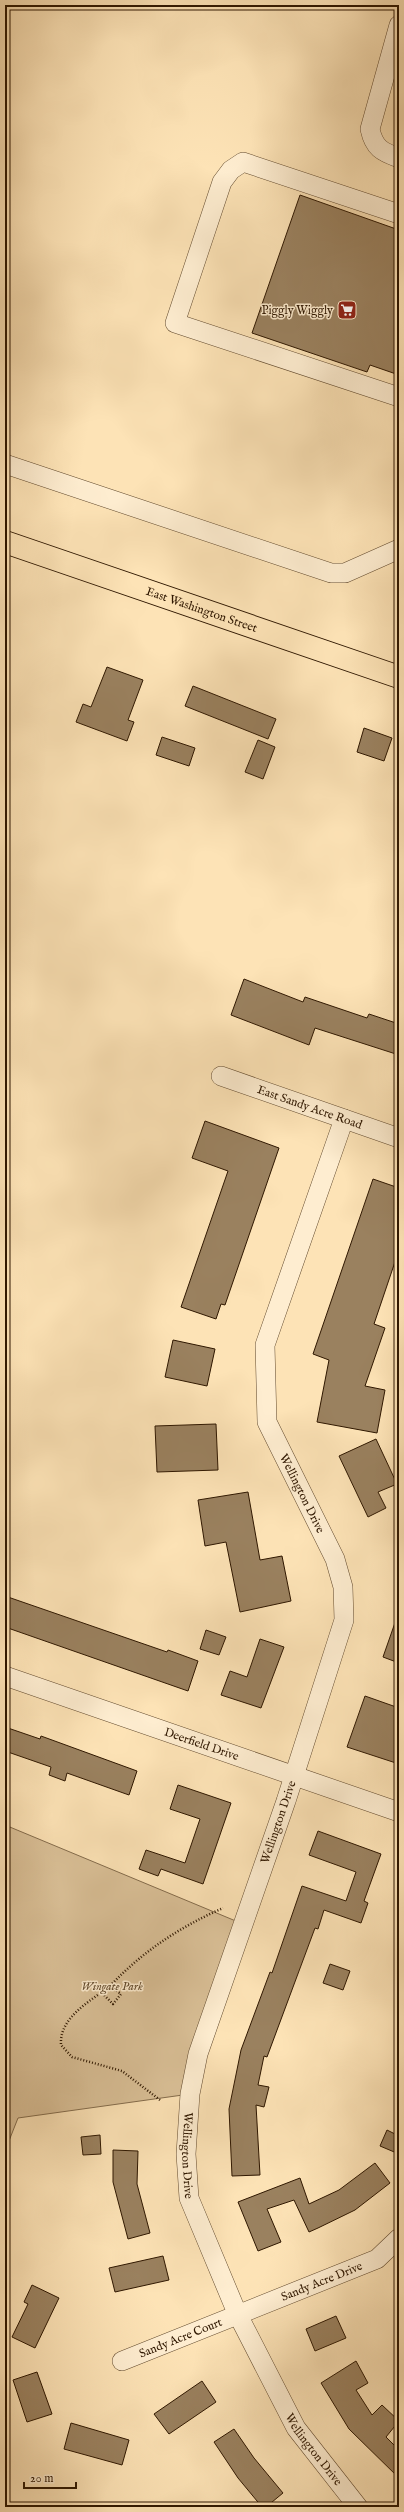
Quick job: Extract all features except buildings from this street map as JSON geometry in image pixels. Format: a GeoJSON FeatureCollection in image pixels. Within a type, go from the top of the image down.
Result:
{"type":"FeatureCollection","features":[{"type":"Feature","properties":{"kind":"main road","name":"East Washington Street"},"geometry":{"type":"LineString","coordinates":[[5,542],[399,677]]}},
{"type":"Feature","properties":{"kind":"street"},"geometry":{"type":"LineString","coordinates":[[399,25],[370,129],[373,142],[382,152],[399,158]]}},
{"type":"Feature","properties":{"kind":"street"},"geometry":{"type":"LineString","coordinates":[[399,214],[243,162],[231,170],[222,182],[174,323],[399,397]]}},
{"type":"Feature","properties":{"kind":"street"},"geometry":{"type":"LineString","coordinates":[[5,464],[324,572],[345,573],[399,549]]}},
{"type":"Feature","properties":{"kind":"street","name":"East Sandy Acre Road"},"geometry":{"type":"LineString","coordinates":[[221,1076],[399,1138]]}},
{"type":"Feature","properties":{"kind":"street","name":"Wellington Drive"},"geometry":{"type":"LineString","coordinates":[[344,1119],[265,1345],[267,1422],[335,1559],[343,1587],[344,1620],[294,1777],[198,2054],[190,2094],[186,2154],[188,2198],[238,2312],[296,2428],[358,2507]]}},
{"type":"Feature","properties":{"kind":"street","name":"Deerfield Drive"},"geometry":{"type":"LineString","coordinates":[[5,1676],[399,1812]]}},
{"type":"Feature","properties":{"kind":"street","name":"Sandy Acre Drive"},"geometry":{"type":"LineString","coordinates":[[238,2312],[377,2258],[399,2238]]}},
{"type":"Feature","properties":{"kind":"street","name":"Sandy Acre Court"},"geometry":{"type":"LineString","coordinates":[[122,2360],[238,2312]]}},
{"type":"Feature","properties":{"kind":"path"},"geometry":{"type":"LineString","coordinates":[[110,1986],[121,1994],[113,2004],[102,1993],[164,1938],[223,1908]]}},
{"type":"Feature","properties":{"kind":"path"},"geometry":{"type":"LineString","coordinates":[[110,1986],[69,2018],[62,2031],[61,2045],[72,2057],[122,2071],[160,2100]]}},
{"type":"Feature","properties":{"kind":"green space","name":"Wingate Park"},"geometry":{"type":"Polygon","coordinates":[[[5,1825],[243,1924],[190,2094],[18,2118],[5,2151],[5,1825]]]}},
{"type":"Feature","properties":{"kind":"place","name":"Piggly Wiggly"},"geometry":{"type":"Point","coordinates":[347,310]}}]}
